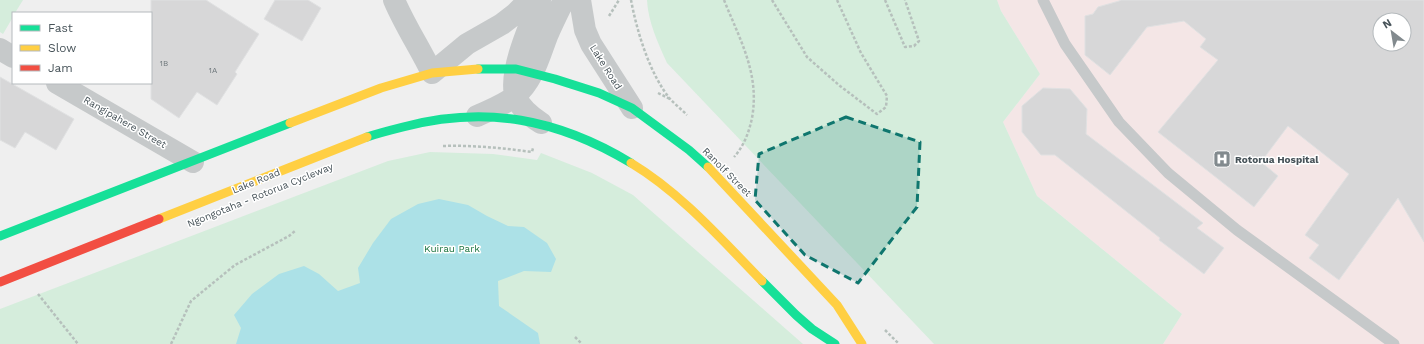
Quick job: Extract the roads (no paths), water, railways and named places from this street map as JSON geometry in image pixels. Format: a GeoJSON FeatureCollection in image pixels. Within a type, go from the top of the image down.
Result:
{"type":"FeatureCollection","features":[{"type":"Feature","properties":{"kind":"main road"},"geometry":{"type":"LineString","coordinates":[[0,236],[381,88],[432,72],[487,68],[524,71]]}},
{"type":"Feature","properties":{"kind":"main road","name":"Ranolf Street"},"geometry":{"type":"LineString","coordinates":[[524,71],[599,93],[632,108],[689,150],[714,172],[837,305],[862,344]]}},
{"type":"Feature","properties":{"kind":"main road"},"geometry":{"type":"LineString","coordinates":[[477,116],[507,118],[551,125],[618,154],[651,176],[690,210],[804,323],[835,344]]}},
{"type":"Feature","properties":{"kind":"main road","name":"Lake Road"},"geometry":{"type":"LineString","coordinates":[[0,282],[373,136],[426,121],[477,116]]}},
{"type":"Feature","properties":{"kind":"street"},"geometry":{"type":"LineString","coordinates":[[397,8],[410,33],[421,49],[432,72],[467,44],[506,21],[529,0]]}},
{"type":"Feature","properties":{"kind":"street"},"geometry":{"type":"LineString","coordinates":[[524,71],[529,28],[540,0]]}},
{"type":"Feature","properties":{"kind":"street"},"geometry":{"type":"LineString","coordinates":[[541,123],[526,113],[516,96],[514,79],[524,71],[549,33],[564,0]]}},
{"type":"Feature","properties":{"kind":"street","name":"Lake Road"},"geometry":{"type":"LineString","coordinates":[[580,0],[586,30],[591,44],[632,108]]}},
{"type":"Feature","properties":{"kind":"street"},"geometry":{"type":"LineString","coordinates":[[0,49],[12,56]]}},
{"type":"Feature","properties":{"kind":"street","name":"Rangipahere Street"},"geometry":{"type":"LineString","coordinates":[[60,84],[193,162]]}},
{"type":"Feature","properties":{"kind":"street","name":"Lake Road"},"geometry":{"type":"LineString","coordinates":[[477,116],[498,107],[516,96]]}},
{"type":"Feature","properties":{"kind":"lane"},"geometry":{"type":"LineString","coordinates":[[1043,0],[1065,44],[1119,122],[1168,173],[1237,230],[1394,344]]}},
{"type":"Feature","properties":{"kind":"water"},"geometry":{"type":"Polygon","coordinates":[[[439,199],[468,205],[508,226],[524,227],[547,243],[556,259],[551,272],[524,271],[498,281],[499,306],[538,333],[540,344],[236,344],[241,328],[234,315],[252,294],[279,274],[304,266],[319,274],[338,291],[360,283],[358,268],[373,243],[391,219],[418,204],[439,199]]]}},
{"type":"Feature","properties":{"kind":"place","name":"Rotorua Hospital"},"geometry":{"type":"Point","coordinates":[1222,159]}},
{"type":"Feature","properties":{"kind":"park label","name":"Kuirau Park"},"geometry":{"type":"Point","coordinates":[452,248]}}]}
